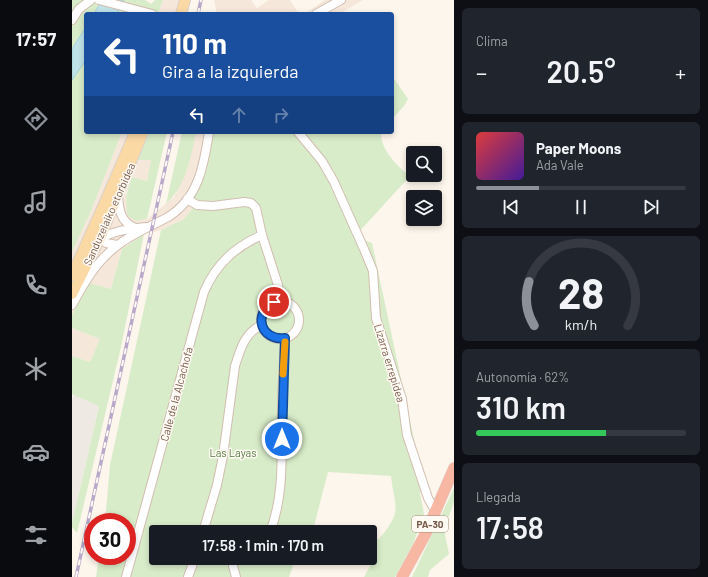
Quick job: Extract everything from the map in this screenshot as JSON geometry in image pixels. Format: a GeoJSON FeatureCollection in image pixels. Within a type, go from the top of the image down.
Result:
{"type":"FeatureCollection","features":[{"type":"Feature","properties":{"kind":"highway","name":"PA-30"},"geometry":{"type":"LineString","coordinates":[[402,577],[436,512],[454,468]]}},
{"type":"Feature","properties":{"kind":"main road"},"geometry":{"type":"LineString","coordinates":[[175,12],[178,0]]}},
{"type":"Feature","properties":{"kind":"main road"},"geometry":{"type":"LineString","coordinates":[[182,12],[185,0]]}},
{"type":"Feature","properties":{"kind":"main road","name":"Sanduzelaiko etorbidea"},"geometry":{"type":"LineString","coordinates":[[72,275],[134,134]]}},
{"type":"Feature","properties":{"kind":"main road","name":"Sanduzelaiko etorbidea"},"geometry":{"type":"LineString","coordinates":[[72,294],[100,238],[142,134]]}},
{"type":"Feature","properties":{"kind":"street"},"geometry":{"type":"LineString","coordinates":[[72,20],[76,8],[91,0]]}},
{"type":"Feature","properties":{"kind":"street"},"geometry":{"type":"LineString","coordinates":[[99,0],[144,12]]}},
{"type":"Feature","properties":{"kind":"street"},"geometry":{"type":"LineString","coordinates":[[319,12],[340,0]]}},
{"type":"Feature","properties":{"kind":"street"},"geometry":{"type":"LineString","coordinates":[[72,304],[95,268],[120,243],[174,213],[187,199],[198,180],[203,166],[209,134]]}},
{"type":"Feature","properties":{"kind":"street","name":"Lizarra errepidea"},"geometry":{"type":"LineString","coordinates":[[300,134],[311,146],[326,168],[364,249],[372,271],[376,318],[402,399],[407,435],[428,498],[436,512]]}},
{"type":"Feature","properties":{"kind":"street"},"geometry":{"type":"LineString","coordinates":[[120,243],[106,243],[100,238],[98,228],[118,180],[123,162]]}},
{"type":"Feature","properties":{"kind":"street"},"geometry":{"type":"LineString","coordinates":[[118,196],[118,208],[123,220],[124,231],[120,243]]}},
{"type":"Feature","properties":{"kind":"street"},"geometry":{"type":"LineString","coordinates":[[187,199],[197,205],[213,206],[251,203],[256,208],[262,235],[278,285],[279,301]]}},
{"type":"Feature","properties":{"kind":"street"},"geometry":{"type":"LineString","coordinates":[[123,220],[135,228]]}},
{"type":"Feature","properties":{"kind":"street"},"geometry":{"type":"LineString","coordinates":[[72,282],[90,246],[100,238],[135,228],[147,228]]}},
{"type":"Feature","properties":{"kind":"street","name":"Calle de la Alcachofa"},"geometry":{"type":"LineString","coordinates":[[126,577],[204,292],[217,269],[229,254],[242,245],[262,235]]}},
{"type":"Feature","properties":{"kind":"street"},"geometry":{"type":"LineString","coordinates":[[279,301],[290,304],[295,308],[299,318],[297,329],[294,333],[285,338],[279,339],[268,335],[262,325],[262,314],[265,309],[274,302],[279,301]]}},
{"type":"Feature","properties":{"kind":"street"},"geometry":{"type":"LineString","coordinates":[[205,525],[217,485],[223,456],[237,360],[247,336],[255,328],[262,325]]}},
{"type":"Feature","properties":{"kind":"street"},"geometry":{"type":"LineString","coordinates":[[272,525],[278,507],[281,485],[285,338]]}},
{"type":"Feature","properties":{"kind":"street"},"geometry":{"type":"LineString","coordinates":[[188,577],[192,565]]}},
{"type":"Feature","properties":{"kind":"street"},"geometry":{"type":"LineString","coordinates":[[233,565],[236,577]]}},
{"type":"Feature","properties":{"kind":"shaded area"},"geometry":{"type":"Polygon","coordinates":[[[163,0],[190,0],[187,12],[159,12],[163,0]]]}},
{"type":"Feature","properties":{"kind":"shaded area"},"geometry":{"type":"Polygon","coordinates":[[[214,0],[251,0],[257,8],[269,0],[290,0],[298,12],[217,12],[214,0]]]}},
{"type":"Feature","properties":{"kind":"shaded area"},"geometry":{"type":"Polygon","coordinates":[[[325,0],[363,0],[342,12],[307,12],[325,0]]]}},
{"type":"Feature","properties":{"kind":"shaded area"},"geometry":{"type":"Polygon","coordinates":[[[121,134],[149,134],[138,160],[151,160],[147,181],[132,177],[126,194],[147,219],[174,197],[187,170],[196,134],[209,134],[203,166],[188,199],[199,200],[184,219],[161,230],[144,234],[122,249],[111,289],[89,283],[72,315],[72,252],[91,211],[121,134]]]}},
{"type":"Feature","properties":{"kind":"shaded area"},"geometry":{"type":"Polygon","coordinates":[[[72,328],[100,339],[90,362],[72,356],[72,328]]]}},
{"type":"Feature","properties":{"kind":"shaded area"},"geometry":{"type":"Polygon","coordinates":[[[74,394],[99,405],[72,523],[72,401],[74,394]]]}},
{"type":"Feature","properties":{"kind":"green space"},"geometry":{"type":"Polygon","coordinates":[[[72,0],[102,0],[95,12],[84,12],[84,30],[72,49],[72,0]]]}},
{"type":"Feature","properties":{"kind":"green space"},"geometry":{"type":"Polygon","coordinates":[[[124,0],[145,0],[151,4],[155,0],[163,0],[159,12],[118,12],[124,0]]]}},
{"type":"Feature","properties":{"kind":"green space"},"geometry":{"type":"Polygon","coordinates":[[[84,63],[84,134],[121,134],[91,211],[72,252],[72,80],[84,63]]]}},
{"type":"Feature","properties":{"kind":"green space"},"geometry":{"type":"Polygon","coordinates":[[[394,80],[408,99],[394,117],[394,80]]]}},
{"type":"Feature","properties":{"kind":"green space"},"geometry":{"type":"Polygon","coordinates":[[[149,134],[167,134],[147,219],[136,221],[128,216],[126,205],[129,187],[132,177],[147,181],[151,160],[137,160],[149,134]]]}},
{"type":"Feature","properties":{"kind":"green space"},"geometry":{"type":"Polygon","coordinates":[[[182,134],[196,134],[187,171],[173,197],[166,204],[182,134]]]}},
{"type":"Feature","properties":{"kind":"green space","name":"Las Layas"},"geometry":{"type":"Polygon","coordinates":[[[209,134],[381,134],[386,151],[406,172],[406,180],[358,233],[361,239],[372,243],[424,486],[420,493],[424,514],[413,544],[395,577],[364,577],[371,565],[377,565],[377,539],[379,539],[392,522],[396,509],[391,476],[328,472],[314,525],[149,525],[149,565],[293,565],[289,577],[96,577],[98,565],[136,565],[136,513],[106,513],[110,465],[161,230],[184,219],[198,201],[187,199],[203,166],[209,134]]]}},
{"type":"Feature","properties":{"kind":"green space"},"geometry":{"type":"Polygon","coordinates":[[[144,234],[121,347],[77,533],[72,527],[72,523],[99,406],[72,394],[72,356],[90,362],[100,339],[72,328],[72,315],[89,283],[111,289],[122,249],[144,234]]]}},
{"type":"Feature","properties":{"kind":"green space"},"geometry":{"type":"Polygon","coordinates":[[[454,488],[454,502],[444,530],[449,554],[430,570],[428,577],[412,577],[454,488]]]}},
{"type":"Feature","properties":{"kind":"water"},"geometry":{"type":"Polygon","coordinates":[[[102,0],[124,0],[118,12],[95,12],[102,0]]]}},
{"type":"Feature","properties":{"kind":"water"},"geometry":{"type":"Polygon","coordinates":[[[84,30],[84,63],[72,80],[72,49],[84,30]]]}},
{"type":"Feature","properties":{"kind":"railway"},"geometry":{"type":"LineString","coordinates":[[198,12],[201,0]]}},
{"type":"Feature","properties":{"kind":"railway"},"geometry":{"type":"LineString","coordinates":[[76,577],[173,134]]}},
{"type":"Feature","properties":{"kind":"slow traffic"},"geometry":{"type":"LineString","coordinates":[[283,374],[285,342]]}},
{"type":"Feature","properties":{"kind":"route"},"geometry":{"type":"LineString","coordinates":[[274,302],[265,309],[261,319],[264,330],[268,335],[273,338],[285,338],[282,439]]}}]}
